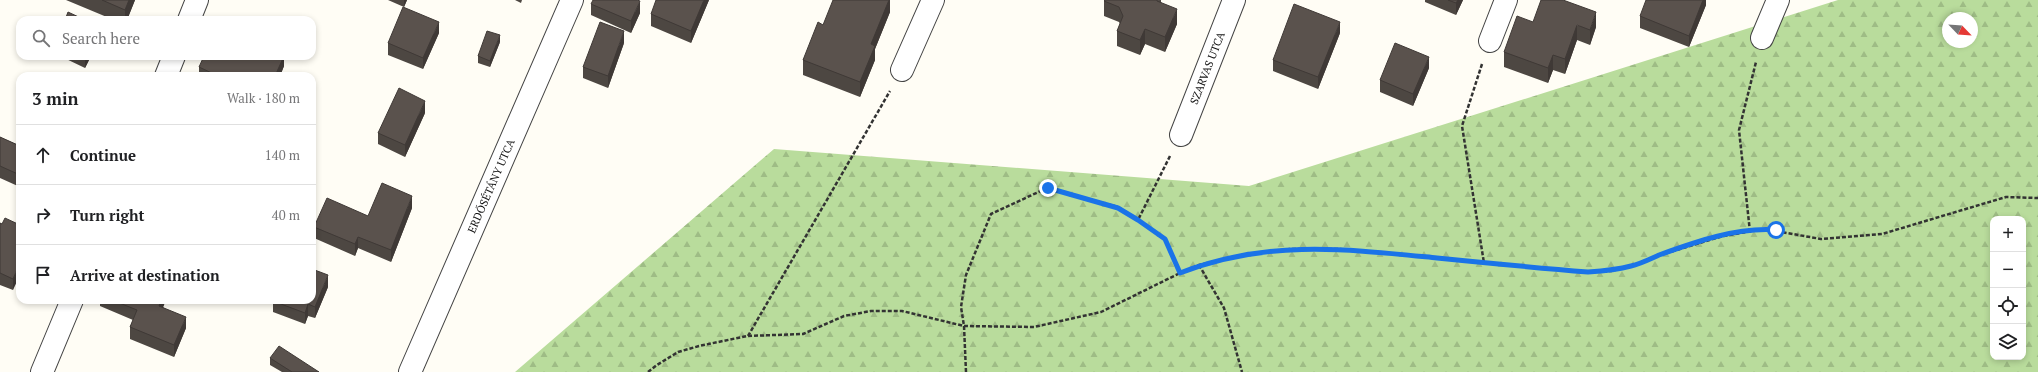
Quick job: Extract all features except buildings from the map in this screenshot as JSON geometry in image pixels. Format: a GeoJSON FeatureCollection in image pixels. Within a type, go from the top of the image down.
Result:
{"type":"FeatureCollection","features":[{"type":"Feature","properties":{"kind":"street"},"geometry":{"type":"LineString","coordinates":[[191,16],[198,0]]}},
{"type":"Feature","properties":{"kind":"street","name":"ERDŐSÉTÁNY UTCA"},"geometry":{"type":"LineString","coordinates":[[410,372],[572,0]]}},
{"type":"Feature","properties":{"kind":"street"},"geometry":{"type":"LineString","coordinates":[[902,70],[933,0]]}},
{"type":"Feature","properties":{"kind":"street","name":"SZARVAS UTCA"},"geometry":{"type":"LineString","coordinates":[[1181,135],[1234,0]]}},
{"type":"Feature","properties":{"kind":"street"},"geometry":{"type":"LineString","coordinates":[[1490,41],[1506,0]]}},
{"type":"Feature","properties":{"kind":"street"},"geometry":{"type":"LineString","coordinates":[[1762,38],[1778,0]]}},
{"type":"Feature","properties":{"kind":"street"},"geometry":{"type":"LineString","coordinates":[[168,72],[172,60]]}},
{"type":"Feature","properties":{"kind":"street"},"geometry":{"type":"LineString","coordinates":[[42,372],[70,304]]}},
{"type":"Feature","properties":{"kind":"path"},"geometry":{"type":"LineString","coordinates":[[1750,232],[1739,130],[1762,38]]}},
{"type":"Feature","properties":{"kind":"path"},"geometry":{"type":"LineString","coordinates":[[1484,263],[1462,126],[1490,41]]}},
{"type":"Feature","properties":{"kind":"path"},"geometry":{"type":"LineString","coordinates":[[747,336],[902,70]]}},
{"type":"Feature","properties":{"kind":"path"},"geometry":{"type":"LineString","coordinates":[[1138,220],[1181,135]]}},
{"type":"Feature","properties":{"kind":"path"},"geometry":{"type":"LineString","coordinates":[[966,372],[964,326],[961,307],[966,275],[991,214],[1048,188],[1118,208],[1165,239],[1180,273]]}},
{"type":"Feature","properties":{"kind":"path"},"geometry":{"type":"LineString","coordinates":[[648,372],[678,352],[699,346],[747,336],[803,334],[844,316],[872,311],[902,311],[964,326],[1034,327],[1077,319],[1102,312],[1199,265],[1247,254],[1291,249],[1339,249],[1588,272],[1611,271],[1632,266],[1660,255],[1723,236],[1764,229],[1821,239],[1882,234],[2006,197],[2037,198],[2038,193]]}},
{"type":"Feature","properties":{"kind":"path"},"geometry":{"type":"LineString","coordinates":[[1199,265],[1224,308],[1242,372]]}},
{"type":"Feature","properties":{"kind":"green space"},"geometry":{"type":"Polygon","coordinates":[[[1838,0],[2038,0],[2038,372],[515,372],[774,149],[1249,186],[1838,0]]]}},
{"type":"Feature","properties":{"kind":"route"},"geometry":{"type":"LineString","coordinates":[[1048,188],[1118,208],[1138,220],[1165,239],[1180,273],[1199,265],[1247,254],[1291,249],[1339,249],[1588,272],[1611,271],[1632,266],[1660,255],[1723,236],[1764,229],[1776,230]]}}]}
